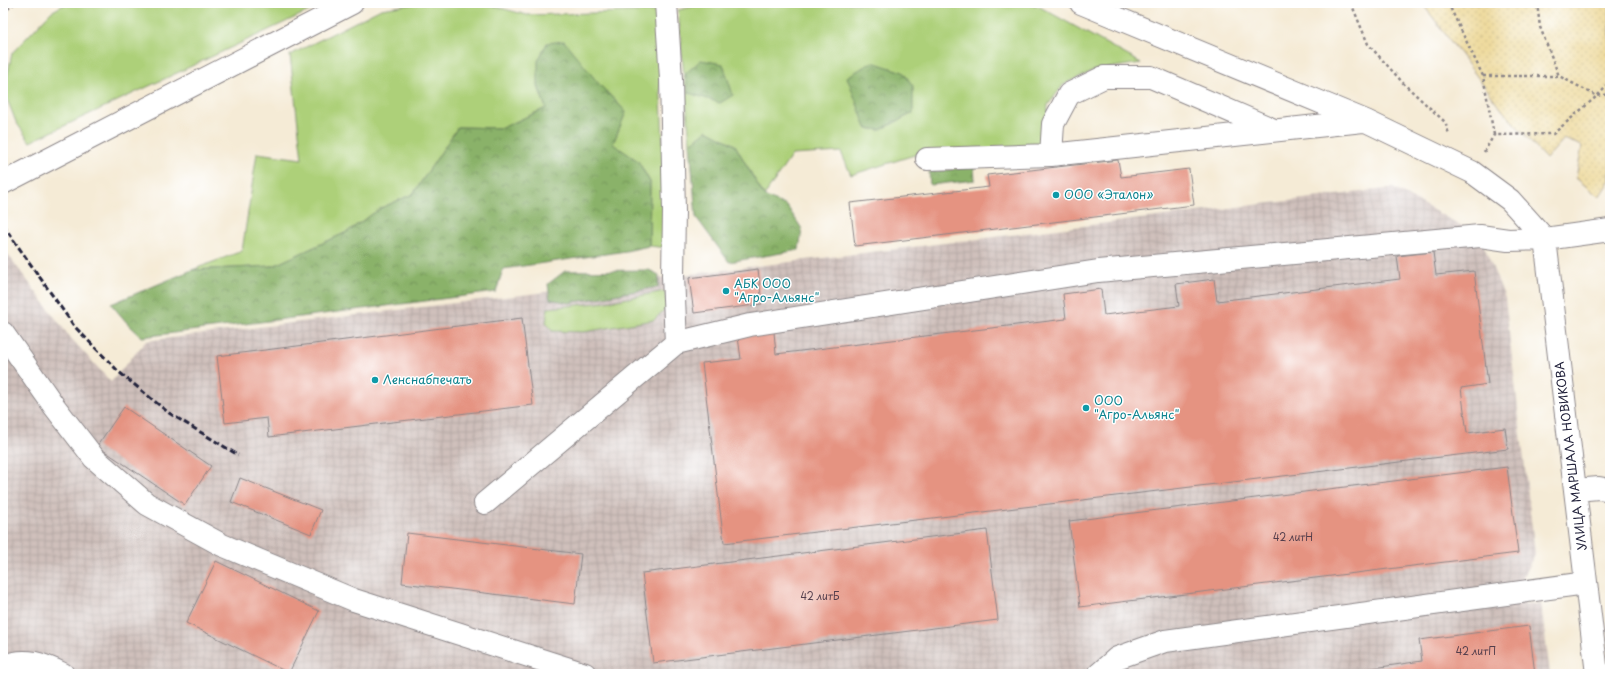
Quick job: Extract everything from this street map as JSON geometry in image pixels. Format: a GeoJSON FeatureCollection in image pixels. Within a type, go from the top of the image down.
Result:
{"type":"FeatureCollection","features":[{"type":"Feature","properties":{"kind":"street"},"geometry":{"type":"LineString","coordinates":[[3,184],[352,3]]}},
{"type":"Feature","properties":{"kind":"street"},"geometry":{"type":"LineString","coordinates":[[666,3],[671,79],[676,343]]}},
{"type":"Feature","properties":{"kind":"street"},"geometry":{"type":"LineString","coordinates":[[1092,5],[1366,121],[1465,168],[1510,200],[1545,238]]}},
{"type":"Feature","properties":{"kind":"street"},"geometry":{"type":"LineString","coordinates":[[1051,155],[1054,124],[1069,94],[1104,77],[1152,77],[1276,131]]}},
{"type":"Feature","properties":{"kind":"street"},"geometry":{"type":"LineString","coordinates":[[927,159],[1051,155],[1366,121]]}},
{"type":"Feature","properties":{"kind":"street"},"geometry":{"type":"LineString","coordinates":[[486,503],[676,343],[750,325],[1098,271],[1480,236],[1508,240],[1545,238],[1610,230]]}},
{"type":"Feature","properties":{"kind":"street","name":"УЛИЦА МАРШАЛА НОВИКОВА"},"geometry":{"type":"LineString","coordinates":[[1545,238],[1597,674]]}},
{"type":"Feature","properties":{"kind":"street"},"geometry":{"type":"LineString","coordinates":[[3,333],[54,406],[94,458],[147,504],[222,545],[354,600],[585,674]]}},
{"type":"Feature","properties":{"kind":"street"},"geometry":{"type":"LineString","coordinates":[[1575,490],[1599,488],[1610,490]]}},
{"type":"Feature","properties":{"kind":"street"},"geometry":{"type":"LineString","coordinates":[[1099,674],[1117,658],[1165,641],[1586,583]]}},
{"type":"Feature","properties":{"kind":"street"},"geometry":{"type":"LineString","coordinates":[[3,666],[11,663],[31,661],[47,666],[63,674]]}},
{"type":"Feature","properties":{"kind":"path"},"geometry":{"type":"LineString","coordinates":[[3,13],[16,3]]}},
{"type":"Feature","properties":{"kind":"path"},"geometry":{"type":"LineString","coordinates":[[1351,3],[1368,44],[1404,84],[1445,122],[1465,168],[1494,136],[1553,134],[1610,83]]}},
{"type":"Feature","properties":{"kind":"path"},"geometry":{"type":"LineString","coordinates":[[1448,3],[1483,76],[1494,136]]}},
{"type":"Feature","properties":{"kind":"path"},"geometry":{"type":"LineString","coordinates":[[1537,3],[1540,27],[1560,76]]}},
{"type":"Feature","properties":{"kind":"path"},"geometry":{"type":"LineString","coordinates":[[1483,76],[1560,76],[1597,96],[1610,94]]}},
{"type":"Feature","properties":{"kind":"shaded area"},"geometry":{"type":"Polygon","coordinates":[[[1393,188],[1480,236],[1505,298],[1535,554],[1521,580],[1524,605],[1541,604],[1550,674],[3,674],[3,248],[69,336],[111,382],[146,341],[1393,188]]]}},
{"type":"Feature","properties":{"kind":"green space"},"geometry":{"type":"Polygon","coordinates":[[[67,3],[326,3],[30,142],[16,122],[7,99],[5,87],[12,53],[51,12],[67,3]]]}},
{"type":"Feature","properties":{"kind":"green space"},"geometry":{"type":"Polygon","coordinates":[[[421,3],[482,3],[527,15],[657,11],[668,248],[649,246],[650,182],[638,161],[612,144],[626,112],[599,84],[538,86],[546,108],[502,128],[458,127],[413,194],[381,208],[347,232],[273,266],[192,270],[242,251],[257,153],[302,159],[290,55],[381,9],[421,3]]]}},
{"type":"Feature","properties":{"kind":"green space"},"geometry":{"type":"Polygon","coordinates":[[[708,3],[1029,3],[1040,7],[1141,63],[1095,70],[1064,84],[1048,105],[1044,146],[924,152],[851,175],[841,152],[792,155],[764,196],[735,145],[707,130],[690,144],[678,10],[708,3]],[[913,113],[866,128],[880,130],[913,113]]]}},
{"type":"Feature","properties":{"kind":"green space"},"geometry":{"type":"Polygon","coordinates":[[[564,41],[599,84],[626,112],[613,144],[638,161],[650,182],[649,246],[626,251],[503,269],[496,292],[142,337],[128,324],[111,304],[192,270],[273,266],[347,232],[381,208],[413,194],[458,127],[502,128],[546,108],[538,86],[538,61],[547,43],[564,41]]]}},
{"type":"Feature","properties":{"kind":"green space"},"geometry":{"type":"Polygon","coordinates":[[[701,60],[723,64],[733,95],[720,103],[689,93],[685,74],[701,60]]]}},
{"type":"Feature","properties":{"kind":"green space"},"geometry":{"type":"Polygon","coordinates":[[[872,62],[903,72],[913,86],[913,113],[880,130],[866,128],[847,77],[872,62]]]}},
{"type":"Feature","properties":{"kind":"green space"},"geometry":{"type":"Polygon","coordinates":[[[707,130],[735,145],[764,196],[787,206],[802,229],[799,250],[729,262],[696,217],[690,144],[707,130]]]}},
{"type":"Feature","properties":{"kind":"green space"},"geometry":{"type":"Polygon","coordinates":[[[974,167],[975,180],[930,185],[929,172],[974,167]]]}},
{"type":"Feature","properties":{"kind":"green space"},"geometry":{"type":"Polygon","coordinates":[[[649,270],[659,275],[658,287],[569,303],[550,299],[548,284],[565,271],[649,270]]]}},
{"type":"Feature","properties":{"kind":"green space"},"geometry":{"type":"Polygon","coordinates":[[[665,291],[667,307],[654,320],[584,332],[552,331],[546,322],[548,308],[607,302],[665,291]]]}},
{"type":"Feature","properties":{"kind":"sand"},"geometry":{"type":"Polygon","coordinates":[[[1422,3],[1610,3],[1610,180],[1599,197],[1576,178],[1582,146],[1564,139],[1546,159],[1503,111],[1422,3]]]}},
{"type":"Feature","properties":{"kind":"building","name":"ООО «Эталон»"},"geometry":{"type":"Polygon","coordinates":[[[1118,160],[1121,177],[1189,169],[1194,205],[855,246],[850,203],[989,187],[987,175],[1118,160]]]}},
{"type":"Feature","properties":{"kind":"building","name":"ООО \"Агро-Альянс\""},"geometry":{"type":"Polygon","coordinates":[[[1433,252],[1436,275],[1474,271],[1488,384],[1461,388],[1467,433],[1505,428],[1508,449],[724,543],[702,363],[741,359],[738,337],[774,332],[776,354],[1066,319],[1063,294],[1101,289],[1104,315],[1179,306],[1176,284],[1214,279],[1217,301],[1400,279],[1397,256],[1433,252]]]}},
{"type":"Feature","properties":{"kind":"building","name":"АБК ООО \"Агро-Альянс\""},"geometry":{"type":"Polygon","coordinates":[[[758,269],[762,304],[694,313],[689,278],[758,269]]]}},
{"type":"Feature","properties":{"kind":"building","name":"Ленснабпечать"},"geometry":{"type":"Polygon","coordinates":[[[522,318],[533,405],[269,437],[267,418],[225,423],[217,356],[522,318]]]}},
{"type":"Feature","properties":{"kind":"building"},"geometry":{"type":"Polygon","coordinates":[[[124,407],[211,466],[185,505],[97,446],[124,407]]]}},
{"type":"Feature","properties":{"kind":"building"},"geometry":{"type":"Polygon","coordinates":[[[1507,467],[1518,553],[1080,607],[1069,521],[1507,467]]]}},
{"type":"Feature","properties":{"kind":"building"},"geometry":{"type":"Polygon","coordinates":[[[240,478],[321,510],[311,534],[231,502],[240,478]]]}},
{"type":"Feature","properties":{"kind":"building"},"geometry":{"type":"Polygon","coordinates":[[[987,530],[998,620],[653,663],[642,573],[987,530]]]}},
{"type":"Feature","properties":{"kind":"building"},"geometry":{"type":"Polygon","coordinates":[[[407,533],[581,554],[575,604],[402,583],[407,533]]]}},
{"type":"Feature","properties":{"kind":"building"},"geometry":{"type":"Polygon","coordinates":[[[216,561],[319,611],[289,673],[186,623],[216,561]]]}},
{"type":"Feature","properties":{"kind":"building"},"geometry":{"type":"Polygon","coordinates":[[[1529,626],[1535,674],[1332,674],[1422,661],[1419,640],[1529,626]]]}},
{"type":"Feature","properties":{"kind":"railway"},"geometry":{"type":"LineString","coordinates":[[3,225],[74,326],[119,372],[169,413],[238,455]]}},
{"type":"Feature","properties":{"kind":"place","name":"ООО «Эталон»"},"geometry":{"type":"Point","coordinates":[1056,195]}},
{"type":"Feature","properties":{"kind":"place","name":"АБК ООО \"Агро-Альянс\""},"geometry":{"type":"Point","coordinates":[726,291]}},
{"type":"Feature","properties":{"kind":"place","name":"Ленснабпечать"},"geometry":{"type":"Point","coordinates":[375,380]}},
{"type":"Feature","properties":{"kind":"place","name":"ООО \"Агро-Альянс\""},"geometry":{"type":"Point","coordinates":[1086,408]}}]}
